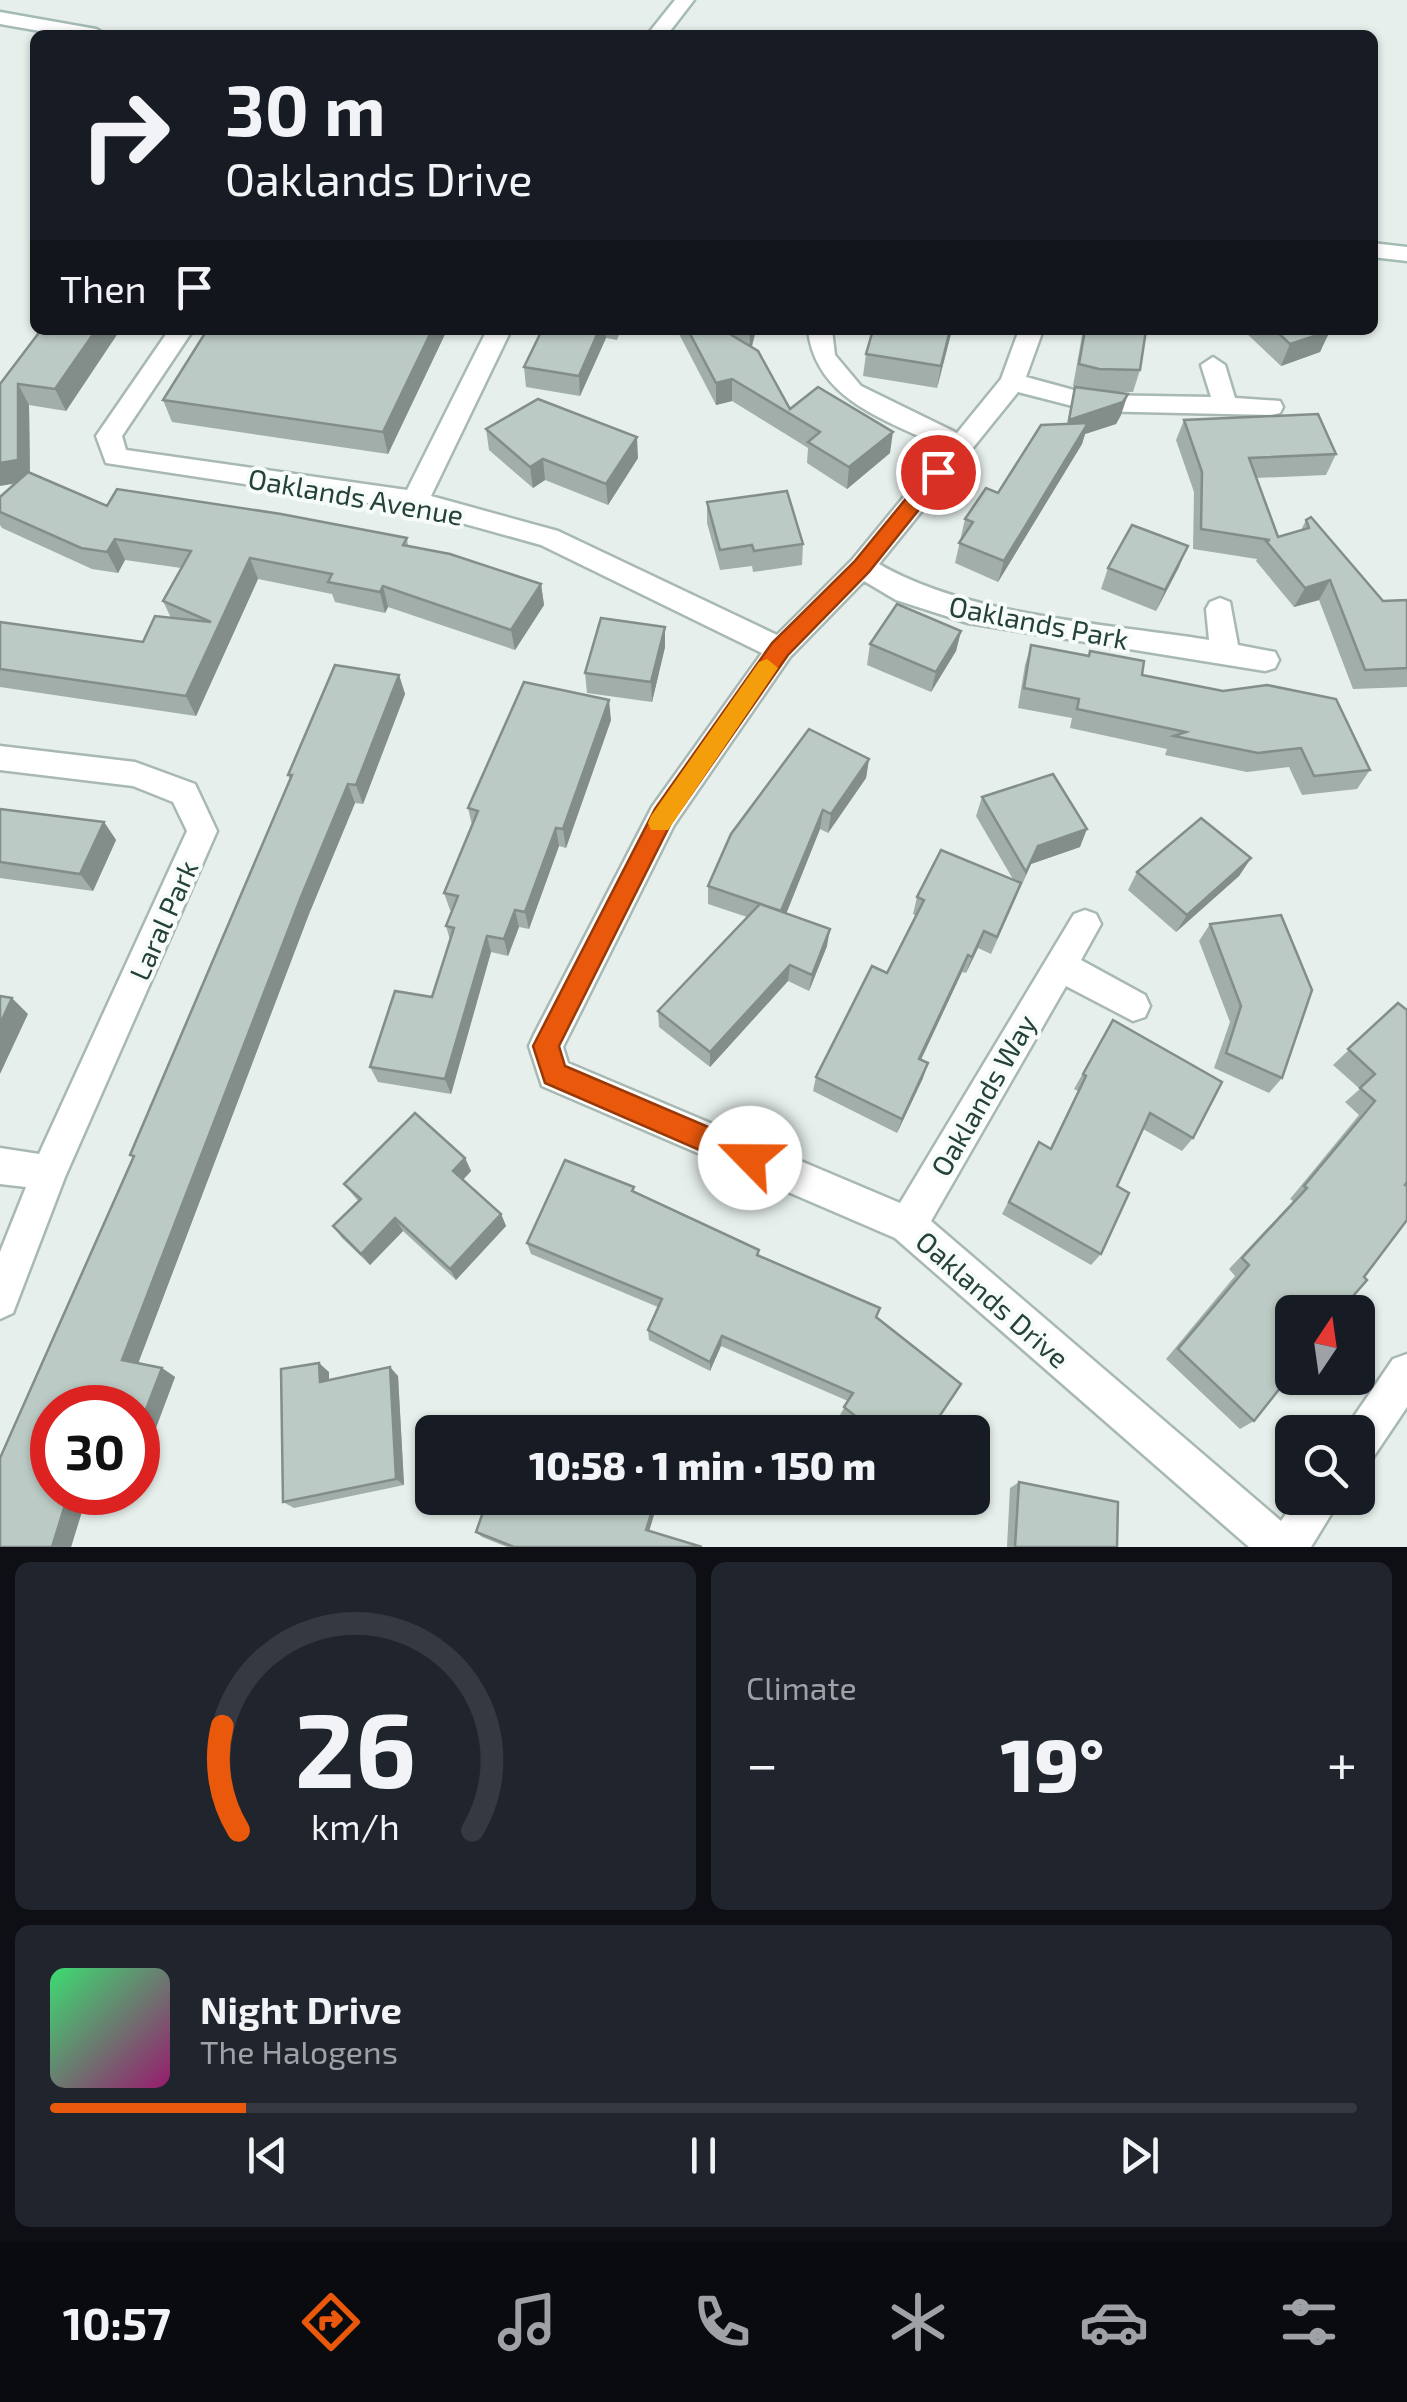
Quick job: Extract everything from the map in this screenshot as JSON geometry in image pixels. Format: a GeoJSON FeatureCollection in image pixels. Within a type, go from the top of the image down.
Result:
{"type":"FeatureCollection","features":[{"type":"Feature","properties":{"kind":"street"},"geometry":{"type":"LineString","coordinates":[[661,30],[685,0]]}},
{"type":"Feature","properties":{"kind":"street"},"geometry":{"type":"LineString","coordinates":[[0,18],[68,30]]}},
{"type":"Feature","properties":{"kind":"street"},"geometry":{"type":"LineString","coordinates":[[1378,251],[1407,254]]}},
{"type":"Feature","properties":{"kind":"street","name":"Oaklands Avenue"},"geometry":{"type":"LineString","coordinates":[[177,335],[109,436],[115,457],[415,501],[549,538],[780,649]]}},
{"type":"Feature","properties":{"kind":"street"},"geometry":{"type":"LineString","coordinates":[[415,501],[497,335]]}},
{"type":"Feature","properties":{"kind":"street"},"geometry":{"type":"LineString","coordinates":[[820,335],[822,357],[852,392],[959,445]]}},
{"type":"Feature","properties":{"kind":"street","name":"Oaklands Drive"},"geometry":{"type":"LineString","coordinates":[[1029,335],[1012,382],[862,567],[780,649],[663,816],[546,1046],[554,1074],[908,1225],[1284,1547]]}},
{"type":"Feature","properties":{"kind":"street"},"geometry":{"type":"LineString","coordinates":[[1213,365],[1226,407]]}},
{"type":"Feature","properties":{"kind":"street"},"geometry":{"type":"LineString","coordinates":[[1012,382],[1092,403],[1271,407]]}},
{"type":"Feature","properties":{"kind":"street","name":"Oaklands Park"},"geometry":{"type":"LineString","coordinates":[[862,567],[906,593],[968,612],[1265,660]]}},
{"type":"Feature","properties":{"kind":"street"},"geometry":{"type":"LineString","coordinates":[[1220,609],[1224,654]]}},
{"type":"Feature","properties":{"kind":"street","name":"Laral Park"},"geometry":{"type":"LineString","coordinates":[[0,758],[135,774],[184,793],[202,832],[49,1173],[0,1300]]}},
{"type":"Feature","properties":{"kind":"street","name":"Oaklands Way"},"geometry":{"type":"LineString","coordinates":[[908,1225],[1085,924]]}},
{"type":"Feature","properties":{"kind":"street"},"geometry":{"type":"LineString","coordinates":[[1059,964],[1134,1006]]}},
{"type":"Feature","properties":{"kind":"street"},"geometry":{"type":"LineString","coordinates":[[0,1166],[49,1173]]}},
{"type":"Feature","properties":{"kind":"street"},"geometry":{"type":"LineString","coordinates":[[1375,1420],[1407,1373]]}},
{"type":"Feature","properties":{"kind":"street"},"geometry":{"type":"LineString","coordinates":[[1284,1547],[1308,1515]]}},
{"type":"Feature","properties":{"kind":"building"},"geometry":{"type":"Polygon","coordinates":[[[37,335],[93,335],[55,389],[18,384],[18,460],[0,463],[0,384],[37,335]]]}},
{"type":"Feature","properties":{"kind":"building"},"geometry":{"type":"Polygon","coordinates":[[[204,335],[430,335],[383,432],[163,400],[204,335]]]}},
{"type":"Feature","properties":{"kind":"building"},"geometry":{"type":"Polygon","coordinates":[[[540,335],[597,335],[579,376],[524,367],[540,335]]]}},
{"type":"Feature","properties":{"kind":"building"},"geometry":{"type":"Polygon","coordinates":[[[691,335],[731,335],[758,351],[790,409],[818,387],[893,432],[849,467],[808,442],[820,432],[732,379],[716,383],[691,335]]]}},
{"type":"Feature","properties":{"kind":"building"},"geometry":{"type":"Polygon","coordinates":[[[872,335],[949,335],[941,366],[866,354],[872,335]]]}},
{"type":"Feature","properties":{"kind":"building"},"geometry":{"type":"Polygon","coordinates":[[[1084,335],[1145,335],[1140,370],[1099,369],[1079,364],[1084,335]]]}},
{"type":"Feature","properties":{"kind":"building"},"geometry":{"type":"Polygon","coordinates":[[[1280,335],[1318,335],[1290,344],[1280,335]]]}},
{"type":"Feature","properties":{"kind":"building"},"geometry":{"type":"Polygon","coordinates":[[[1075,387],[1128,394],[1123,402],[1069,420],[1075,387]]]}},
{"type":"Feature","properties":{"kind":"building"},"geometry":{"type":"Polygon","coordinates":[[[538,399],[637,437],[606,484],[543,459],[530,467],[486,429],[538,399]]]}},
{"type":"Feature","properties":{"kind":"building"},"geometry":{"type":"Polygon","coordinates":[[[1318,414],[1336,454],[1249,458],[1278,537],[1309,528],[1306,520],[1311,517],[1383,601],[1407,600],[1407,668],[1365,670],[1330,580],[1305,588],[1266,541],[1270,540],[1201,529],[1202,472],[1184,420],[1318,414]]]}},
{"type":"Feature","properties":{"kind":"building"},"geometry":{"type":"Polygon","coordinates":[[[1088,423],[1004,561],[959,543],[973,522],[965,519],[986,488],[998,493],[1041,425],[1088,423]]]}},
{"type":"Feature","properties":{"kind":"building"},"geometry":{"type":"Polygon","coordinates":[[[28,472],[107,506],[117,489],[281,514],[407,538],[403,545],[450,554],[541,584],[511,630],[383,586],[380,592],[328,582],[332,574],[250,558],[186,696],[0,669],[0,622],[143,642],[155,616],[211,622],[163,601],[191,551],[115,539],[107,552],[81,548],[0,512],[0,497],[28,472]]]}},
{"type":"Feature","properties":{"kind":"building"},"geometry":{"type":"Polygon","coordinates":[[[787,491],[803,544],[754,551],[752,545],[720,550],[707,502],[787,491]]]}},
{"type":"Feature","properties":{"kind":"building"},"geometry":{"type":"Polygon","coordinates":[[[1132,525],[1188,546],[1165,590],[1108,568],[1132,525]]]}},
{"type":"Feature","properties":{"kind":"building"},"geometry":{"type":"Polygon","coordinates":[[[897,604],[961,631],[936,672],[870,644],[897,604]]]}},
{"type":"Feature","properties":{"kind":"building"},"geometry":{"type":"Polygon","coordinates":[[[601,618],[665,627],[651,682],[585,673],[601,618]]]}},
{"type":"Feature","properties":{"kind":"building"},"geometry":{"type":"Polygon","coordinates":[[[1031,645],[1144,661],[1142,675],[1223,691],[1267,685],[1336,699],[1370,770],[1314,776],[1301,748],[1258,753],[1174,736],[1186,732],[1077,709],[1079,699],[1024,688],[1031,645]]]}},
{"type":"Feature","properties":{"kind":"building"},"geometry":{"type":"Polygon","coordinates":[[[335,665],[399,675],[356,785],[348,784],[301,897],[122,1360],[162,1368],[155,1385],[32,1385],[134,1156],[130,1155],[292,775],[288,775],[335,665]]]}},
{"type":"Feature","properties":{"kind":"building"},"geometry":{"type":"Polygon","coordinates":[[[524,682],[609,700],[563,829],[556,828],[525,912],[515,910],[504,939],[487,936],[445,1079],[370,1067],[395,991],[432,997],[454,928],[446,926],[458,896],[444,893],[478,811],[468,808],[524,682]]]}},
{"type":"Feature","properties":{"kind":"building"},"geometry":{"type":"Polygon","coordinates":[[[809,729],[869,759],[831,814],[823,810],[781,911],[708,886],[731,834],[809,729]]]}},
{"type":"Feature","properties":{"kind":"building"},"geometry":{"type":"Polygon","coordinates":[[[1053,774],[1087,829],[1038,846],[1026,872],[982,797],[1053,774]]]}},
{"type":"Feature","properties":{"kind":"building"},"geometry":{"type":"Polygon","coordinates":[[[0,809],[104,822],[80,874],[0,862],[0,809]]]}},
{"type":"Feature","properties":{"kind":"building"},"geometry":{"type":"Polygon","coordinates":[[[1201,818],[1251,858],[1187,915],[1137,872],[1201,818]]]}},
{"type":"Feature","properties":{"kind":"building"},"geometry":{"type":"Polygon","coordinates":[[[941,850],[1021,883],[997,937],[984,931],[972,957],[968,955],[919,1059],[928,1063],[902,1119],[816,1077],[872,966],[887,973],[924,900],[917,897],[941,850]]]}},
{"type":"Feature","properties":{"kind":"building"},"geometry":{"type":"Polygon","coordinates":[[[760,904],[830,929],[812,975],[790,965],[710,1052],[658,1011],[760,904]]]}},
{"type":"Feature","properties":{"kind":"building"},"geometry":{"type":"Polygon","coordinates":[[[1281,915],[1312,990],[1282,1078],[1226,1053],[1241,1006],[1210,924],[1281,915]]]}},
{"type":"Feature","properties":{"kind":"building"},"geometry":{"type":"Polygon","coordinates":[[[0,996],[12,998],[0,1024],[0,996]]]}},
{"type":"Feature","properties":{"kind":"building"},"geometry":{"type":"Polygon","coordinates":[[[1398,1003],[1407,1010],[1407,1220],[1354,1295],[1275,1295],[1275,1394],[1254,1421],[1178,1349],[1249,1265],[1242,1258],[1307,1188],[1304,1186],[1375,1101],[1360,1088],[1375,1074],[1348,1049],[1398,1003]]]}},
{"type":"Feature","properties":{"kind":"building"},"geometry":{"type":"Polygon","coordinates":[[[1113,1020],[1222,1082],[1193,1138],[1150,1113],[1117,1186],[1129,1193],[1101,1254],[1009,1202],[1039,1142],[1051,1149],[1086,1076],[1083,1074],[1113,1020]]]}},
{"type":"Feature","properties":{"kind":"building"},"geometry":{"type":"Polygon","coordinates":[[[415,1113],[465,1158],[453,1171],[501,1214],[450,1269],[395,1218],[361,1254],[333,1226],[361,1199],[344,1184],[415,1113]]]}},
{"type":"Feature","properties":{"kind":"building"},"geometry":{"type":"Polygon","coordinates":[[[565,1160],[634,1187],[632,1191],[759,1250],[757,1255],[880,1308],[876,1317],[961,1384],[940,1415],[854,1415],[844,1407],[853,1393],[722,1336],[710,1362],[648,1330],[662,1299],[527,1243],[565,1160]]]}},
{"type":"Feature","properties":{"kind":"building"},"geometry":{"type":"Polygon","coordinates":[[[319,1363],[320,1382],[390,1367],[396,1479],[283,1502],[281,1369],[319,1363]]]}},
{"type":"Feature","properties":{"kind":"building"},"geometry":{"type":"Polygon","coordinates":[[[30,1390],[30,1515],[62,1515],[52,1547],[0,1547],[0,1458],[30,1390]]]}},
{"type":"Feature","properties":{"kind":"building"},"geometry":{"type":"Polygon","coordinates":[[[1019,1482],[1118,1502],[1117,1547],[1015,1547],[1019,1482]]]}},
{"type":"Feature","properties":{"kind":"building"},"geometry":{"type":"Polygon","coordinates":[[[482,1515],[651,1515],[646,1530],[702,1547],[514,1547],[476,1532],[482,1515]]]}},
{"type":"Feature","properties":{"kind":"slow traffic"},"geometry":{"type":"LineString","coordinates":[[660,823],[767,668]]}},
{"type":"Feature","properties":{"kind":"route"},"geometry":{"type":"LineString","coordinates":[[750,1158],[554,1074],[546,1046],[663,816],[780,649],[862,567],[938,472]]}}]}
